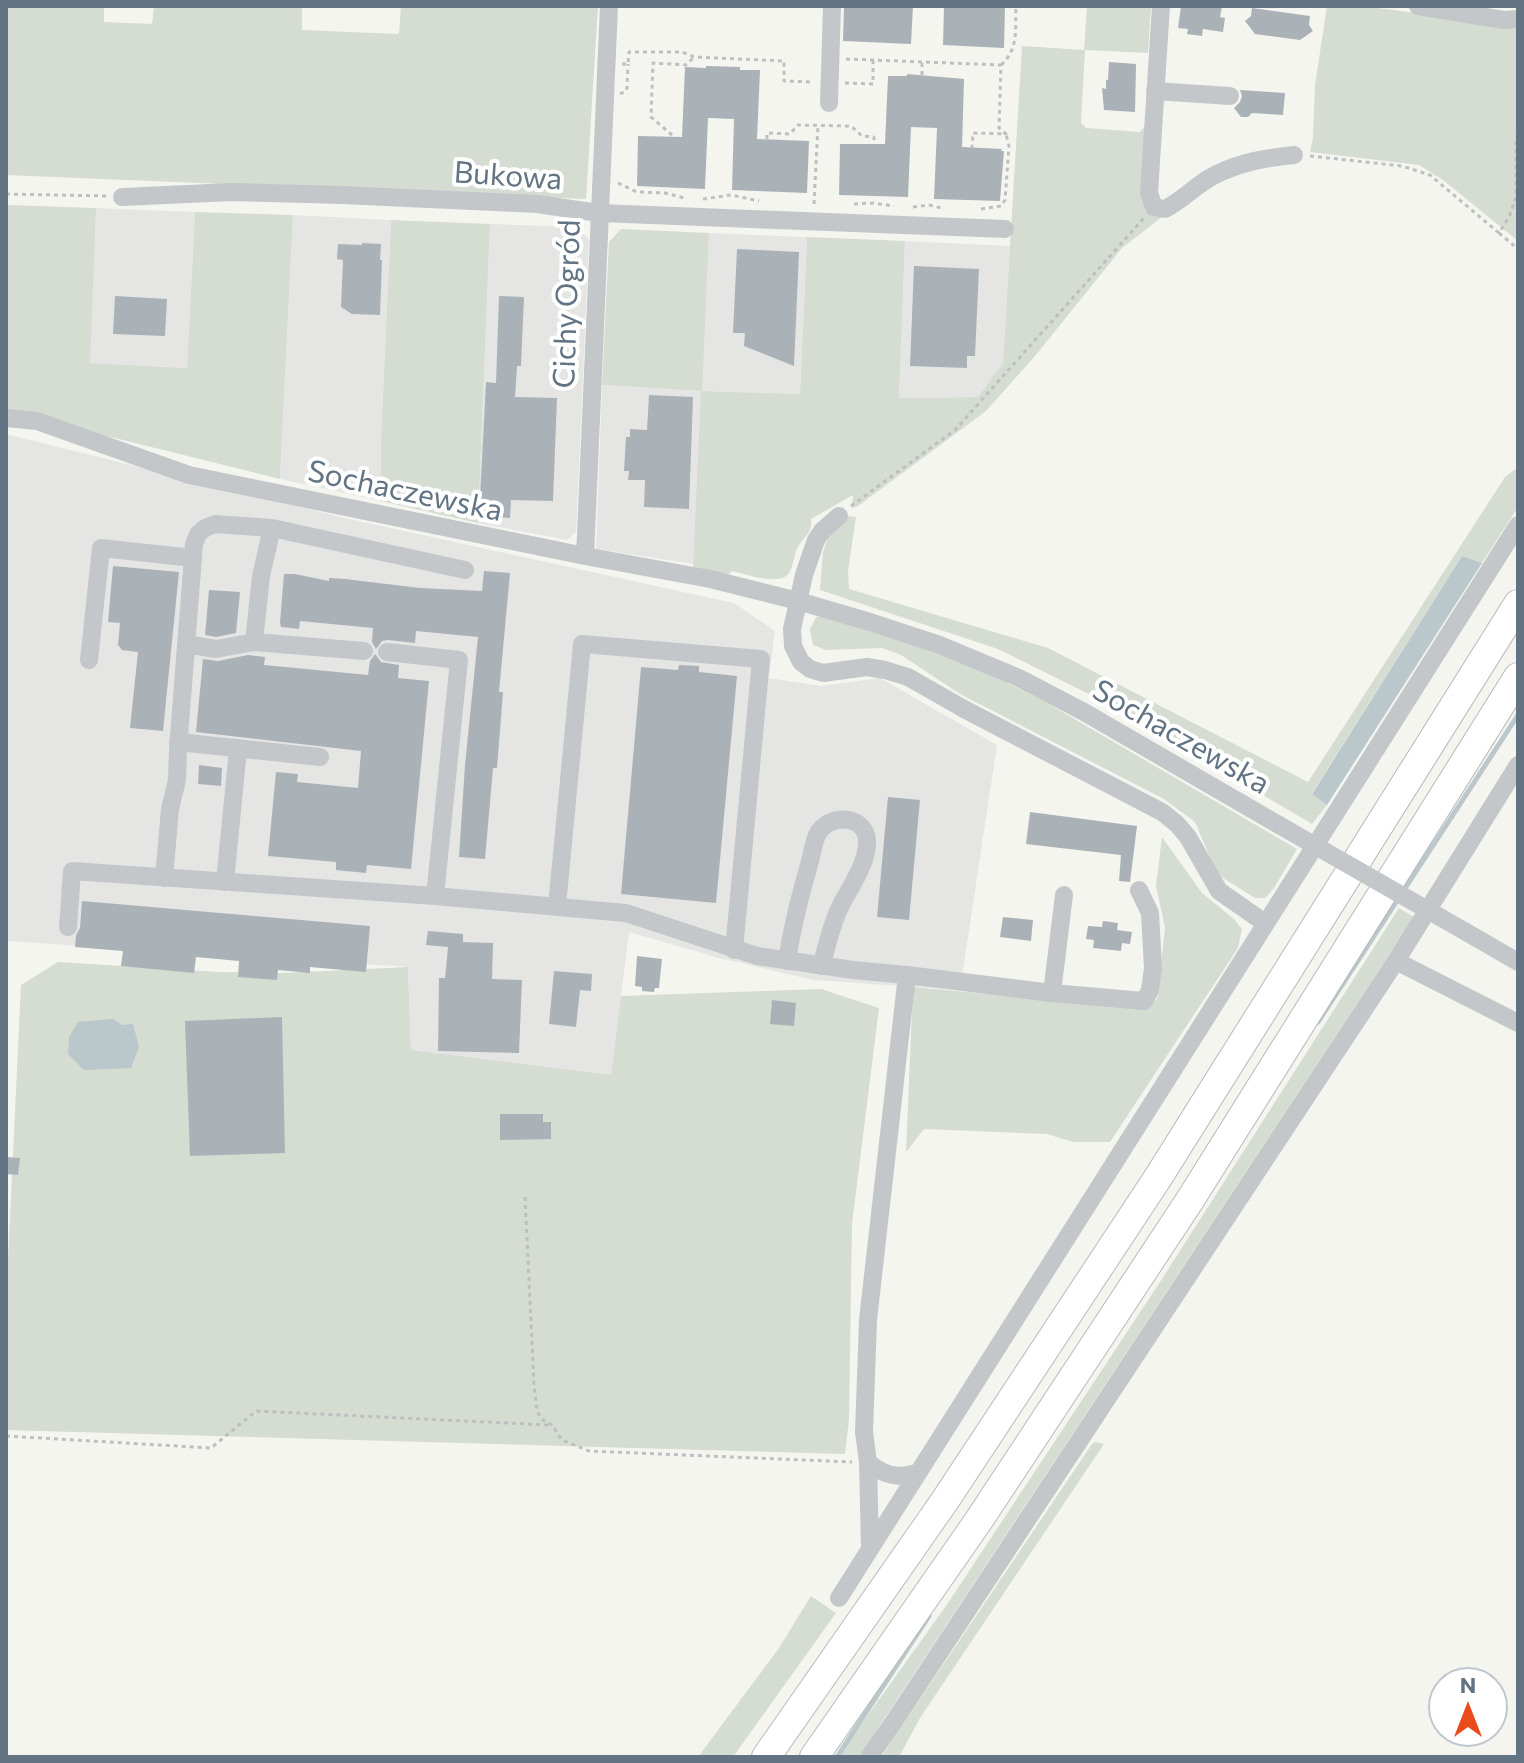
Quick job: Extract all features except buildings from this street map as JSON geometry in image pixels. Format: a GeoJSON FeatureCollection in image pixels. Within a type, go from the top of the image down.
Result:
{"type":"FeatureCollection","features":[{"type":"Feature","properties":{"kind":"highway"},"geometry":{"type":"LineString","coordinates":[[766,1757],[946,1499],[1159,1176],[1518,604]]}},
{"type":"Feature","properties":{"kind":"highway"},"geometry":{"type":"LineString","coordinates":[[814,1757],[979,1520],[1190,1200],[1518,677]]}},
{"type":"Feature","properties":{"kind":"street","name":"Cichy Ogród"},"geometry":{"type":"LineString","coordinates":[[585,556],[609,6]]}},
{"type":"Feature","properties":{"kind":"street"},"geometry":{"type":"LineString","coordinates":[[829,103],[832,6]]}},
{"type":"Feature","properties":{"kind":"street"},"geometry":{"type":"LineString","coordinates":[[1161,6],[1149,193],[1154,207],[1165,209],[1214,176],[1256,159],[1294,155]]}},
{"type":"Feature","properties":{"kind":"street"},"geometry":{"type":"LineString","coordinates":[[1418,6],[1504,20],[1518,19]]}},
{"type":"Feature","properties":{"kind":"street"},"geometry":{"type":"LineString","coordinates":[[1155,91],[1230,96]]}},
{"type":"Feature","properties":{"kind":"street","name":"Bukowa"},"geometry":{"type":"LineString","coordinates":[[122,197],[232,192],[342,195],[537,204],[599,213],[1005,229]]}},
{"type":"Feature","properties":{"kind":"street","name":"Sochaczewska"},"geometry":{"type":"LineString","coordinates":[[6,418],[37,421],[189,475],[710,579],[798,601],[940,645],[1019,678],[1084,712],[1518,962]]}},
{"type":"Feature","properties":{"kind":"street"},"geometry":{"type":"LineString","coordinates":[[839,516],[822,531],[807,564],[792,629],[793,646],[801,662],[823,673],[867,667],[908,677],[1162,812],[1188,837],[1219,891],[1265,923]]}},
{"type":"Feature","properties":{"kind":"street"},"geometry":{"type":"LineString","coordinates":[[164,878],[170,809],[177,780],[194,544],[198,534],[215,524],[272,528],[465,570]]}},
{"type":"Feature","properties":{"kind":"street"},"geometry":{"type":"LineString","coordinates":[[839,1598],[1518,525]]}},
{"type":"Feature","properties":{"kind":"street"},"geometry":{"type":"LineString","coordinates":[[254,642],[261,576],[272,528]]}},
{"type":"Feature","properties":{"kind":"street"},"geometry":{"type":"LineString","coordinates":[[89,660],[101,548],[193,558]]}},
{"type":"Feature","properties":{"kind":"street"},"geometry":{"type":"LineString","coordinates":[[186,644],[216,649],[254,642],[364,651]]}},
{"type":"Feature","properties":{"kind":"street"},"geometry":{"type":"LineString","coordinates":[[557,906],[582,644],[761,659],[734,950]]}},
{"type":"Feature","properties":{"kind":"street"},"geometry":{"type":"LineString","coordinates":[[387,652],[459,660],[435,896]]}},
{"type":"Feature","properties":{"kind":"street"},"geometry":{"type":"LineString","coordinates":[[178,742],[320,757]]}},
{"type":"Feature","properties":{"kind":"street"},"geometry":{"type":"LineString","coordinates":[[225,882],[238,749]]}},
{"type":"Feature","properties":{"kind":"street"},"geometry":{"type":"LineString","coordinates":[[869,1757],[1396,961],[1518,765]]}},
{"type":"Feature","properties":{"kind":"street"},"geometry":{"type":"LineString","coordinates":[[787,961],[817,834],[825,826],[845,819],[864,828],[867,847],[855,882],[839,909],[821,966]]}},
{"type":"Feature","properties":{"kind":"street"},"geometry":{"type":"LineString","coordinates":[[68,927],[72,871],[435,896],[626,913],[757,956],[1052,993],[1144,1001],[1150,990],[1153,968],[1150,913],[1139,890]]}},
{"type":"Feature","properties":{"kind":"street"},"geometry":{"type":"LineString","coordinates":[[1052,993],[1064,895]]}},
{"type":"Feature","properties":{"kind":"street"},"geometry":{"type":"LineString","coordinates":[[1396,961],[1518,1023]]}},
{"type":"Feature","properties":{"kind":"street"},"geometry":{"type":"LineString","coordinates":[[870,1548],[868,1462],[864,1432],[868,1320],[907,975]]}},
{"type":"Feature","properties":{"kind":"street"},"geometry":{"type":"LineString","coordinates":[[868,1462],[892,1476],[904,1477],[916,1473]]}},
{"type":"Feature","properties":{"kind":"path"},"geometry":{"type":"LineString","coordinates":[[831,58],[1001,65],[1010,57],[1014,47],[1016,6]]}},
{"type":"Feature","properties":{"kind":"path"},"geometry":{"type":"LineString","coordinates":[[618,97],[627,88],[629,52],[682,52],[694,57],[784,61],[784,81],[830,83],[873,84],[873,60]]}},
{"type":"Feature","properties":{"kind":"path"},"geometry":{"type":"LineString","coordinates":[[672,135],[651,117],[653,63],[686,65],[694,57]]}},
{"type":"Feature","properties":{"kind":"path"},"geometry":{"type":"LineString","coordinates":[[726,58],[726,67]]}},
{"type":"Feature","properties":{"kind":"path"},"geometry":{"type":"LineString","coordinates":[[922,62],[922,75]]}},
{"type":"Feature","properties":{"kind":"path"},"geometry":{"type":"LineString","coordinates":[[616,64],[628,64]]}},
{"type":"Feature","properties":{"kind":"path"},"geometry":{"type":"LineString","coordinates":[[976,210],[1001,206],[1005,200],[1009,146],[1006,134],[999,128],[1001,65]]}},
{"type":"Feature","properties":{"kind":"path"},"geometry":{"type":"LineString","coordinates":[[767,139],[767,133],[790,134],[798,125],[851,126],[862,136],[874,137],[874,144]]}},
{"type":"Feature","properties":{"kind":"path"},"geometry":{"type":"LineString","coordinates":[[806,203],[817,205],[818,125]]}},
{"type":"Feature","properties":{"kind":"path"},"geometry":{"type":"LineString","coordinates":[[972,148],[973,133],[1006,134]]}},
{"type":"Feature","properties":{"kind":"path"},"geometry":{"type":"LineString","coordinates":[[1499,233],[1516,197],[1518,134]]}},
{"type":"Feature","properties":{"kind":"path"},"geometry":{"type":"LineString","coordinates":[[1294,155],[1402,166],[1430,175],[1518,249]]}},
{"type":"Feature","properties":{"kind":"path"},"geometry":{"type":"LineString","coordinates":[[614,176],[618,183],[633,191],[691,199],[731,195],[768,202]]}},
{"type":"Feature","properties":{"kind":"path"},"geometry":{"type":"LineString","coordinates":[[6,194],[122,197]]}},
{"type":"Feature","properties":{"kind":"path"},"geometry":{"type":"LineString","coordinates":[[845,204],[873,203],[900,207]]}},
{"type":"Feature","properties":{"kind":"path"},"geometry":{"type":"LineString","coordinates":[[909,208],[929,205],[950,209]]}},
{"type":"Feature","properties":{"kind":"path"},"geometry":{"type":"LineString","coordinates":[[839,516],[955,430],[1154,207]]}},
{"type":"Feature","properties":{"kind":"path"},"geometry":{"type":"LineString","coordinates":[[525,1197],[537,1411],[562,1440],[589,1451],[868,1462]]}},
{"type":"Feature","properties":{"kind":"path"},"geometry":{"type":"LineString","coordinates":[[6,1436],[211,1448],[256,1411],[552,1425]]}},
{"type":"Feature","properties":{"kind":"shaded area"},"geometry":{"type":"Polygon","coordinates":[[[6,6],[104,6],[104,22],[152,24],[154,6],[302,6],[302,30],[399,34],[401,6],[598,6],[586,199],[6,175],[6,6]]]}},
{"type":"Feature","properties":{"kind":"shaded area"},"geometry":{"type":"Polygon","coordinates":[[[1087,6],[1151,6],[1148,53],[1085,50],[1081,123],[1086,128],[1140,132],[1145,126],[1145,201],[1162,217],[1122,248],[986,411],[858,506],[852,508],[853,495],[811,519],[809,531],[798,547],[786,576],[772,579],[732,571],[729,574],[693,569],[701,391],[602,385],[609,242],[621,229],[709,233],[702,391],[800,394],[807,237],[905,241],[899,398],[978,397],[1003,363],[1022,46],[1084,50],[1087,6]]]}},
{"type":"Feature","properties":{"kind":"shaded area"},"geometry":{"type":"Polygon","coordinates":[[[1327,6],[1362,6],[1518,26],[1518,241],[1443,180],[1419,165],[1310,152],[1315,85],[1327,6]]]}},
{"type":"Feature","properties":{"kind":"shaded area"},"geometry":{"type":"Polygon","coordinates":[[[6,205],[96,208],[90,363],[187,368],[195,212],[293,215],[280,479],[6,411],[6,205]]]}},
{"type":"Feature","properties":{"kind":"shaded area"},"geometry":{"type":"Polygon","coordinates":[[[96,208],[195,212],[187,368],[89,363],[96,208]]]}},
{"type":"Feature","properties":{"kind":"shaded area"},"geometry":{"type":"Polygon","coordinates":[[[293,215],[391,220],[381,501],[280,479],[293,215]]]}},
{"type":"Feature","properties":{"kind":"shaded area"},"geometry":{"type":"Polygon","coordinates":[[[391,220],[490,224],[478,523],[381,501],[391,220]]]}},
{"type":"Feature","properties":{"kind":"shaded area"},"geometry":{"type":"Polygon","coordinates":[[[490,224],[577,227],[589,240],[576,532],[567,540],[478,523],[490,224]]]}},
{"type":"Feature","properties":{"kind":"shaded area"},"geometry":{"type":"Polygon","coordinates":[[[709,233],[807,237],[800,394],[702,391],[694,564],[596,549],[602,385],[701,391],[709,233]]]}},
{"type":"Feature","properties":{"kind":"shaded area"},"geometry":{"type":"Polygon","coordinates":[[[905,241],[1010,246],[1003,364],[978,397],[899,398],[905,241]]]}},
{"type":"Feature","properties":{"kind":"shaded area"},"geometry":{"type":"Polygon","coordinates":[[[6,434],[345,518],[734,603],[775,631],[769,678],[821,686],[880,678],[997,745],[960,990],[813,980],[719,958],[629,932],[611,1076],[411,1050],[408,967],[6,941],[6,434]]]}},
{"type":"Feature","properties":{"kind":"shaded area"},"geometry":{"type":"Polygon","coordinates":[[[1518,467],[1518,507],[1482,563],[1462,556],[1312,793],[1327,805],[1312,824],[1107,703],[998,649],[820,590],[823,552],[830,532],[848,516],[856,517],[848,571],[849,589],[1048,648],[1308,782],[1505,477],[1518,467]]]}},
{"type":"Feature","properties":{"kind":"shaded area"},"geometry":{"type":"Polygon","coordinates":[[[1462,556],[1482,563],[1327,805],[1312,794],[1462,556]]]}},
{"type":"Feature","properties":{"kind":"shaded area"},"geometry":{"type":"Polygon","coordinates":[[[831,616],[968,664],[1042,700],[1297,849],[1274,888],[1265,898],[1255,898],[1223,878],[1214,867],[1195,822],[1164,799],[960,694],[901,655],[882,648],[826,650],[813,645],[810,629],[816,617],[831,616]]]}},
{"type":"Feature","properties":{"kind":"shaded area"},"geometry":{"type":"Polygon","coordinates":[[[1162,837],[1202,893],[1242,929],[1238,948],[1110,1142],[1073,1142],[1047,1134],[924,1129],[906,1152],[913,987],[1139,1008],[1157,999],[1165,928],[1156,886],[1162,837]]]}},
{"type":"Feature","properties":{"kind":"shaded area"},"geometry":{"type":"Polygon","coordinates":[[[1399,908],[1414,917],[859,1757],[838,1757],[948,1603],[1160,1282],[1399,908]]]}},
{"type":"Feature","properties":{"kind":"shaded area"},"geometry":{"type":"Polygon","coordinates":[[[58,962],[283,973],[408,967],[411,1050],[611,1075],[621,996],[821,989],[879,1008],[852,1224],[849,1419],[845,1454],[6,1430],[6,1302],[21,985],[58,962]]]}},
{"type":"Feature","properties":{"kind":"shaded area"},"geometry":{"type":"Polygon","coordinates":[[[113,1019],[122,1025],[133,1024],[139,1047],[131,1068],[84,1070],[68,1054],[69,1037],[78,1022],[113,1019]]]}},
{"type":"Feature","properties":{"kind":"shaded area"},"geometry":{"type":"Polygon","coordinates":[[[1092,1444],[1104,1444],[920,1718],[899,1757],[881,1757],[1092,1444]]]}},
{"type":"Feature","properties":{"kind":"shaded area"},"geometry":{"type":"Polygon","coordinates":[[[811,1596],[836,1613],[733,1757],[698,1757],[779,1648],[811,1596]]]}},
{"type":"Feature","properties":{"kind":"waterway"},"geometry":{"type":"LineString","coordinates":[[1318,1022],[1518,715]]}},
{"type":"Feature","properties":{"kind":"waterway"},"geometry":{"type":"LineString","coordinates":[[837,1757],[929,1616]]}}]}
